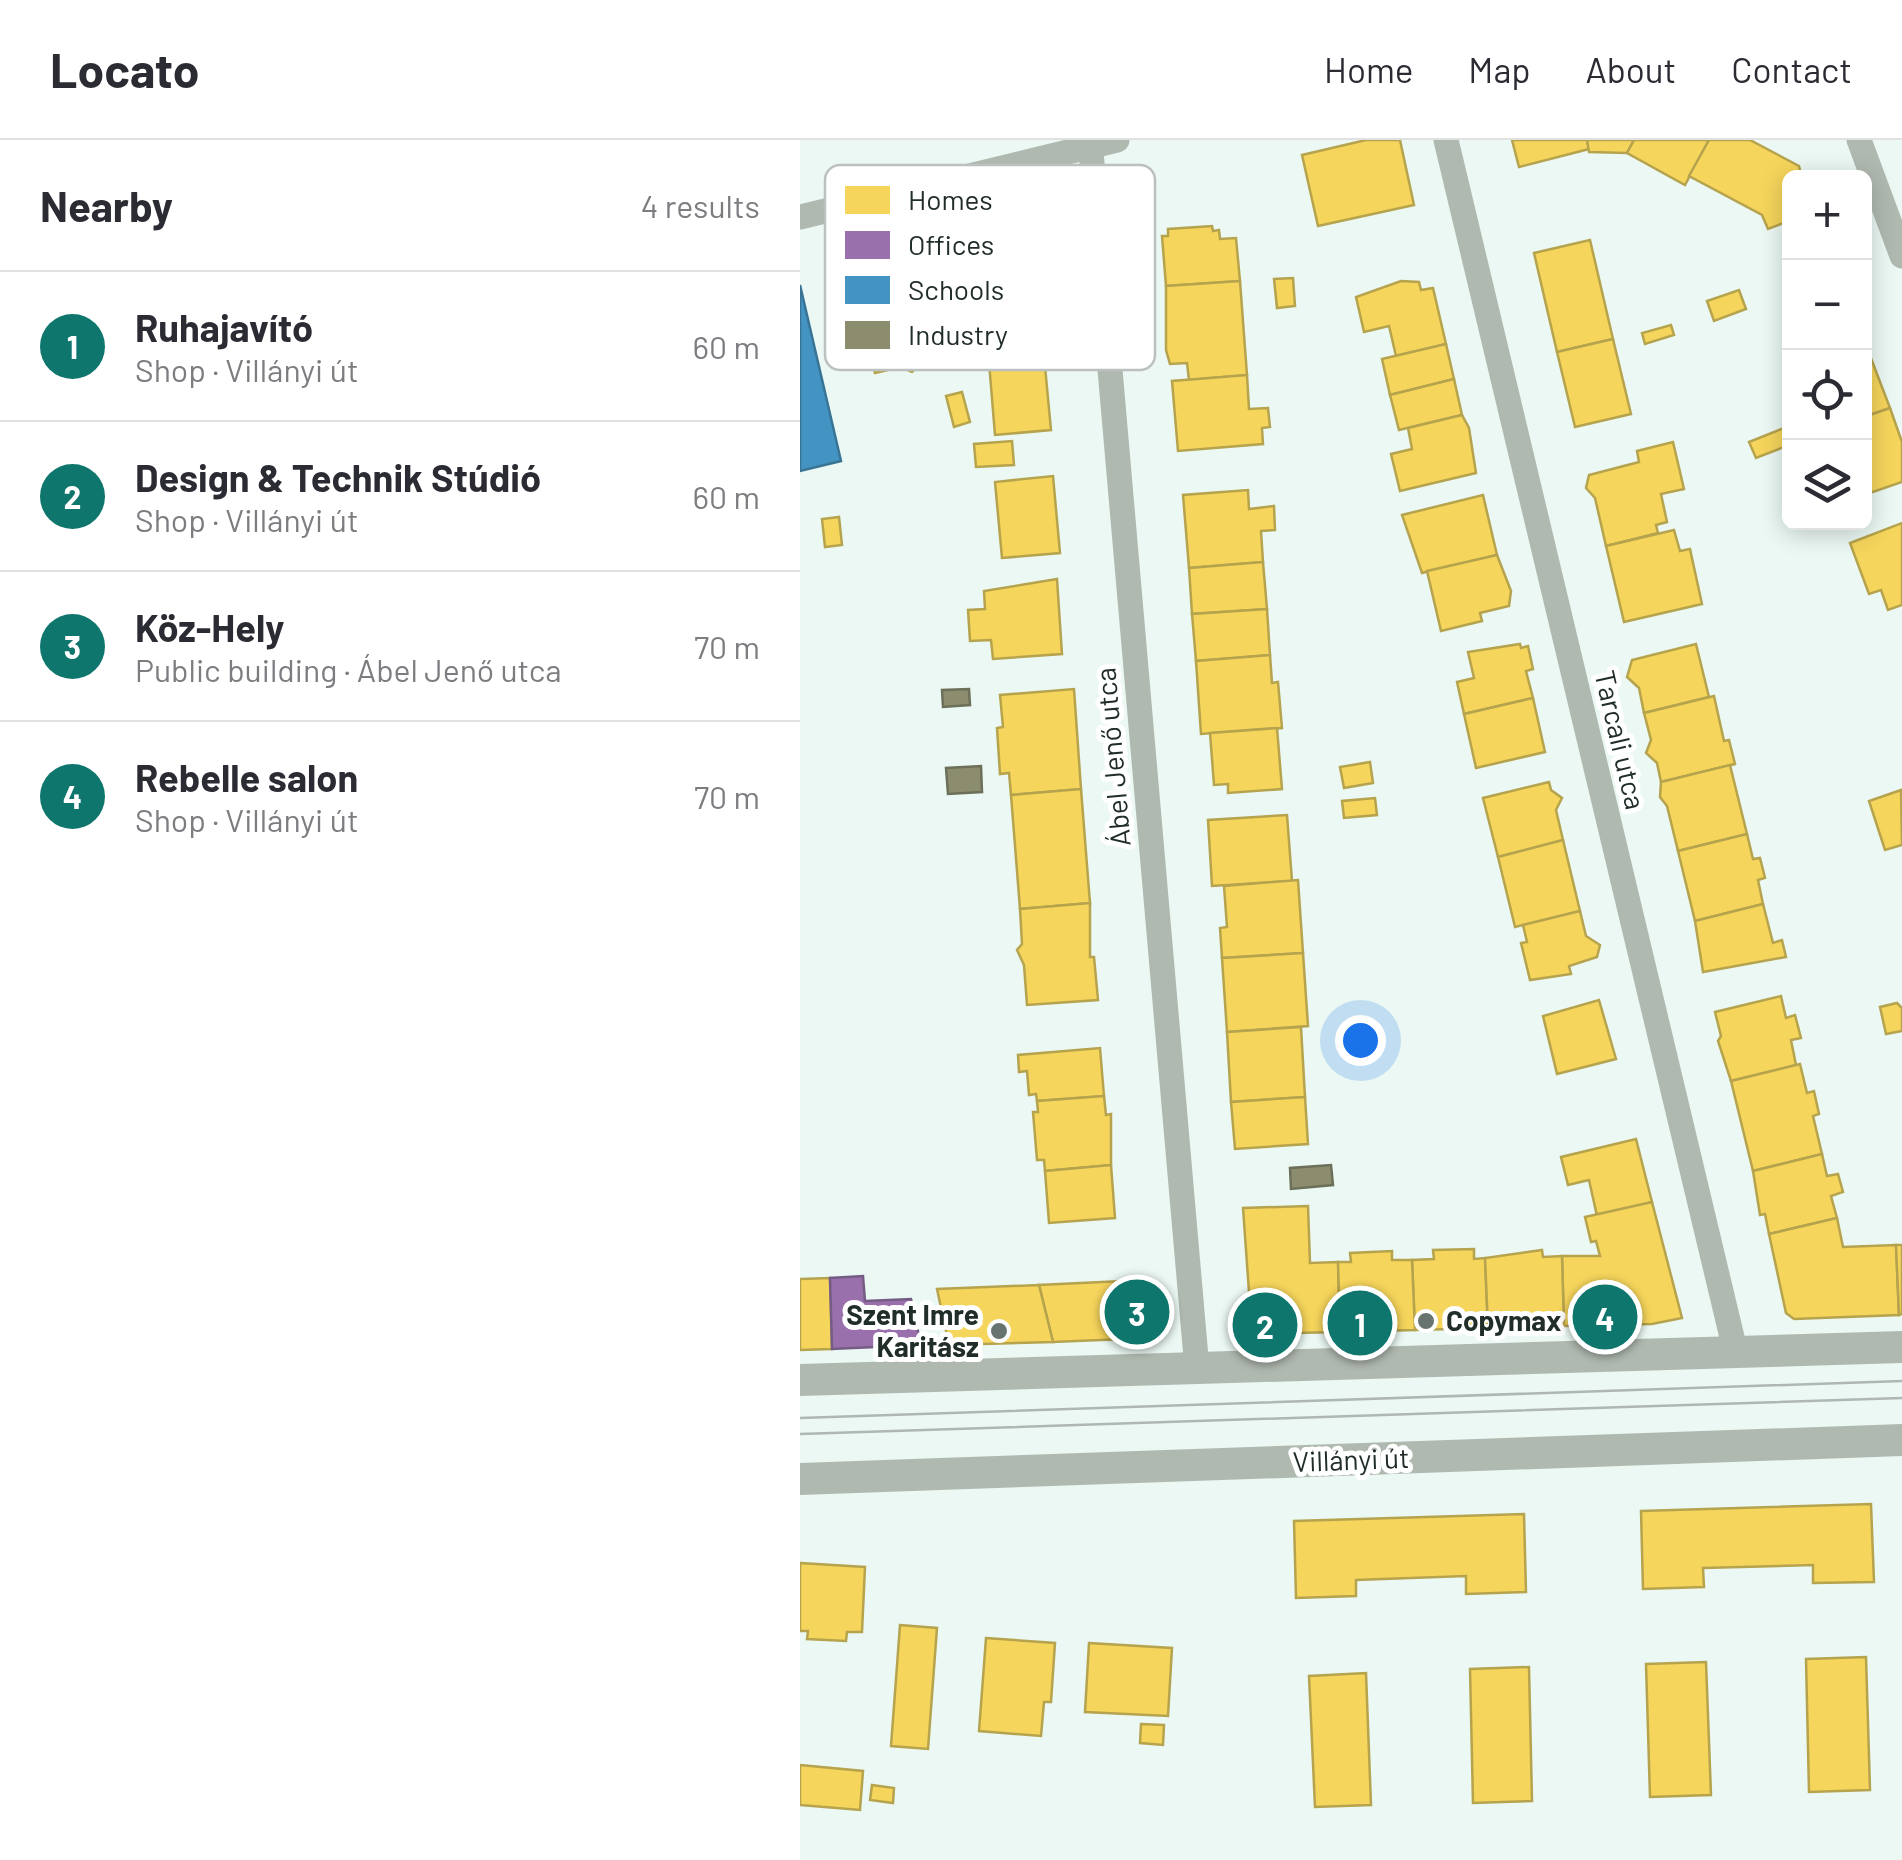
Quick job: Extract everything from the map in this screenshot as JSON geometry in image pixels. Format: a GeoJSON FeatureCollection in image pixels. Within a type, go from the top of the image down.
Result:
{"type":"FeatureCollection","features":[{"type":"Feature","properties":{"kind":"street"},"geometry":{"type":"LineString","coordinates":[[1004,165],[1117,140]]}},
{"type":"Feature","properties":{"kind":"street","name":"Tarcali utca"},"geometry":{"type":"LineString","coordinates":[[1446,140],[1736,1354]]}},
{"type":"Feature","properties":{"kind":"street"},"geometry":{"type":"LineString","coordinates":[[1859,140],[1902,256]]}},
{"type":"Feature","properties":{"kind":"street"},"geometry":{"type":"LineString","coordinates":[[800,217],[825,211]]}},
{"type":"Feature","properties":{"kind":"street","name":"Ábel Jenő utca"},"geometry":{"type":"LineString","coordinates":[[1110,370],[1197,1369]]}},
{"type":"Feature","properties":{"kind":"street"},"geometry":{"type":"LineString","coordinates":[[800,1380],[1902,1347]]}},
{"type":"Feature","properties":{"kind":"street","name":"Villányi út"},"geometry":{"type":"LineString","coordinates":[[800,1480],[1902,1440]]}},
{"type":"Feature","properties":{"kind":"building: Homes"},"geometry":{"type":"Polygon","coordinates":[[[1366,140],[1400,140],[1414,205],[1318,226],[1302,155],[1366,140]]]}},
{"type":"Feature","properties":{"kind":"building: Homes"},"geometry":{"type":"Polygon","coordinates":[[[1512,140],[1587,140],[1589,149],[1519,167],[1512,140]]]}},
{"type":"Feature","properties":{"kind":"building: Homes"},"geometry":{"type":"Polygon","coordinates":[[[1587,140],[1634,140],[1627,153],[1589,152],[1587,140]]]}},
{"type":"Feature","properties":{"kind":"building: Homes"},"geometry":{"type":"Polygon","coordinates":[[[1634,140],[1709,140],[1685,185],[1627,153],[1634,140]]]}},
{"type":"Feature","properties":{"kind":"building: Homes"},"geometry":{"type":"Polygon","coordinates":[[[1709,140],[1750,140],[1800,170],[1782,170],[1782,224],[1768,229],[1762,215],[1689,176],[1709,140]]]}},
{"type":"Feature","properties":{"kind":"building: Homes"},"geometry":{"type":"Polygon","coordinates":[[[1212,226],[1213,231],[1219,230],[1220,239],[1236,238],[1240,281],[1166,286],[1162,236],[1168,236],[1168,229],[1212,226]]]}},
{"type":"Feature","properties":{"kind":"building: Homes"},"geometry":{"type":"Polygon","coordinates":[[[1590,240],[1613,339],[1557,352],[1534,253],[1590,240]]]}},
{"type":"Feature","properties":{"kind":"building: Homes"},"geometry":{"type":"Polygon","coordinates":[[[1293,278],[1295,306],[1277,308],[1274,279],[1293,278]]]}},
{"type":"Feature","properties":{"kind":"building: Homes"},"geometry":{"type":"Polygon","coordinates":[[[1240,281],[1247,375],[1189,380],[1187,363],[1170,364],[1166,350],[1166,286],[1240,281]]]}},
{"type":"Feature","properties":{"kind":"building: Homes"},"geometry":{"type":"Polygon","coordinates":[[[1401,281],[1419,282],[1421,290],[1433,288],[1446,344],[1396,356],[1389,326],[1364,332],[1356,297],[1401,281]]]}},
{"type":"Feature","properties":{"kind":"building: Homes"},"geometry":{"type":"Polygon","coordinates":[[[1739,290],[1746,309],[1714,321],[1707,301],[1739,290]]]}},
{"type":"Feature","properties":{"kind":"building: Homes"},"geometry":{"type":"Polygon","coordinates":[[[1671,325],[1674,335],[1645,344],[1642,333],[1671,325]]]}},
{"type":"Feature","properties":{"kind":"building: Homes"},"geometry":{"type":"Polygon","coordinates":[[[1613,339],[1631,414],[1575,427],[1557,352],[1613,339]]]}},
{"type":"Feature","properties":{"kind":"building: Homes"},"geometry":{"type":"Polygon","coordinates":[[[1446,344],[1454,379],[1390,395],[1382,359],[1446,344]]]}},
{"type":"Feature","properties":{"kind":"building: Homes"},"geometry":{"type":"Polygon","coordinates":[[[1872,361],[1890,408],[1872,414],[1872,361]]]}},
{"type":"Feature","properties":{"kind":"building: Homes"},"geometry":{"type":"Polygon","coordinates":[[[990,370],[1045,370],[1051,430],[995,435],[990,370]]]}},
{"type":"Feature","properties":{"kind":"building: Homes"},"geometry":{"type":"Polygon","coordinates":[[[1247,375],[1249,409],[1268,408],[1270,427],[1262,428],[1263,444],[1178,451],[1172,381],[1247,375]]]}},
{"type":"Feature","properties":{"kind":"building: Homes"},"geometry":{"type":"Polygon","coordinates":[[[1454,379],[1462,415],[1399,430],[1390,395],[1454,379]]]}},
{"type":"Feature","properties":{"kind":"building: Homes"},"geometry":{"type":"Polygon","coordinates":[[[962,392],[970,422],[954,427],[946,396],[962,392]]]}},
{"type":"Feature","properties":{"kind":"building: Homes"},"geometry":{"type":"Polygon","coordinates":[[[1890,408],[1902,442],[1902,482],[1872,492],[1872,440],[1872,414],[1890,408]]]}},
{"type":"Feature","properties":{"kind":"building: Homes"},"geometry":{"type":"Polygon","coordinates":[[[1462,415],[1469,428],[1476,473],[1400,491],[1391,454],[1412,449],[1408,428],[1462,415]]]}},
{"type":"Feature","properties":{"kind":"building: Homes"},"geometry":{"type":"Polygon","coordinates":[[[1782,429],[1782,448],[1756,458],[1749,442],[1782,429]]]}},
{"type":"Feature","properties":{"kind":"building: Homes"},"geometry":{"type":"Polygon","coordinates":[[[1012,441],[1014,465],[976,467],[974,444],[1012,441]]]}},
{"type":"Feature","properties":{"kind":"building: Homes"},"geometry":{"type":"Polygon","coordinates":[[[1673,442],[1684,489],[1661,494],[1667,522],[1656,525],[1658,533],[1606,546],[1595,498],[1586,488],[1589,475],[1639,462],[1637,451],[1673,442]]]}},
{"type":"Feature","properties":{"kind":"building: Homes"},"geometry":{"type":"Polygon","coordinates":[[[1053,476],[1060,553],[1002,558],[995,482],[1053,476]]]}},
{"type":"Feature","properties":{"kind":"building: Homes"},"geometry":{"type":"Polygon","coordinates":[[[1248,490],[1249,509],[1274,506],[1275,530],[1261,531],[1263,562],[1189,568],[1183,495],[1248,490]]]}},
{"type":"Feature","properties":{"kind":"building: Homes"},"geometry":{"type":"Polygon","coordinates":[[[1483,495],[1497,555],[1422,573],[1402,515],[1483,495]]]}},
{"type":"Feature","properties":{"kind":"building: Homes"},"geometry":{"type":"Polygon","coordinates":[[[839,517],[842,545],[825,547],[822,519],[839,517]]]}},
{"type":"Feature","properties":{"kind":"building: Homes"},"geometry":{"type":"Polygon","coordinates":[[[1902,523],[1902,605],[1888,610],[1881,590],[1869,594],[1850,543],[1902,523]]]}},
{"type":"Feature","properties":{"kind":"building: Homes"},"geometry":{"type":"Polygon","coordinates":[[[1674,530],[1680,551],[1690,549],[1702,604],[1624,622],[1606,546],[1674,530]]]}},
{"type":"Feature","properties":{"kind":"building: Homes"},"geometry":{"type":"Polygon","coordinates":[[[1497,555],[1511,591],[1509,606],[1480,613],[1482,621],[1441,631],[1427,571],[1497,555]]]}},
{"type":"Feature","properties":{"kind":"building: Homes"},"geometry":{"type":"Polygon","coordinates":[[[1263,562],[1267,609],[1192,614],[1189,568],[1263,562]]]}},
{"type":"Feature","properties":{"kind":"building: Homes"},"geometry":{"type":"Polygon","coordinates":[[[1057,579],[1062,654],[993,659],[991,640],[970,641],[968,610],[985,609],[984,591],[1057,579]]]}},
{"type":"Feature","properties":{"kind":"building: Homes"},"geometry":{"type":"Polygon","coordinates":[[[1267,609],[1270,655],[1196,661],[1192,614],[1267,609]]]}},
{"type":"Feature","properties":{"kind":"building: Homes"},"geometry":{"type":"Polygon","coordinates":[[[1520,644],[1521,648],[1528,646],[1533,669],[1526,671],[1533,698],[1464,714],[1457,682],[1474,678],[1468,652],[1520,644]]]}},
{"type":"Feature","properties":{"kind":"building: Homes"},"geometry":{"type":"Polygon","coordinates":[[[1696,644],[1709,697],[1644,713],[1639,688],[1627,677],[1632,660],[1696,644]]]}},
{"type":"Feature","properties":{"kind":"building: Homes"},"geometry":{"type":"Polygon","coordinates":[[[1270,655],[1272,683],[1278,682],[1282,728],[1201,734],[1196,661],[1270,655]]]}},
{"type":"Feature","properties":{"kind":"building: Homes"},"geometry":{"type":"Polygon","coordinates":[[[1074,689],[1081,789],[1011,795],[1009,773],[1000,774],[1000,695],[1074,689]]]}},
{"type":"Feature","properties":{"kind":"building: Homes"},"geometry":{"type":"Polygon","coordinates":[[[1714,696],[1724,741],[1729,740],[1735,764],[1661,782],[1657,763],[1646,753],[1651,740],[1644,713],[1714,696]]]}},
{"type":"Feature","properties":{"kind":"building: Homes"},"geometry":{"type":"Polygon","coordinates":[[[1533,698],[1545,752],[1476,768],[1464,714],[1533,698]]]}},
{"type":"Feature","properties":{"kind":"building: Homes"},"geometry":{"type":"Polygon","coordinates":[[[1277,728],[1282,789],[1228,793],[1228,784],[1214,785],[1210,733],[1277,728]]]}},
{"type":"Feature","properties":{"kind":"building: Homes"},"geometry":{"type":"Polygon","coordinates":[[[1370,762],[1373,783],[1344,788],[1340,767],[1370,762]]]}},
{"type":"Feature","properties":{"kind":"building: Homes"},"geometry":{"type":"Polygon","coordinates":[[[1730,765],[1747,834],[1678,851],[1667,806],[1660,797],[1661,782],[1730,765]]]}},
{"type":"Feature","properties":{"kind":"building: Homes"},"geometry":{"type":"Polygon","coordinates":[[[1549,782],[1551,790],[1562,798],[1556,810],[1563,840],[1498,857],[1483,798],[1549,782]]]}},
{"type":"Feature","properties":{"kind":"building: Homes"},"geometry":{"type":"Polygon","coordinates":[[[1081,789],[1090,903],[1020,909],[1011,795],[1081,789]]]}},
{"type":"Feature","properties":{"kind":"building: Homes"},"geometry":{"type":"Polygon","coordinates":[[[1901,790],[1902,845],[1885,850],[1869,801],[1901,790]]]}},
{"type":"Feature","properties":{"kind":"building: Homes"},"geometry":{"type":"Polygon","coordinates":[[[1375,798],[1377,815],[1344,818],[1342,801],[1375,798]]]}},
{"type":"Feature","properties":{"kind":"building: Homes"},"geometry":{"type":"Polygon","coordinates":[[[1287,815],[1292,881],[1212,886],[1208,820],[1287,815]]]}},
{"type":"Feature","properties":{"kind":"building: Homes"},"geometry":{"type":"Polygon","coordinates":[[[1747,834],[1753,859],[1760,858],[1765,878],[1758,880],[1763,904],[1695,921],[1678,851],[1747,834]]]}},
{"type":"Feature","properties":{"kind":"building: Homes"},"geometry":{"type":"Polygon","coordinates":[[[1563,840],[1580,911],[1515,927],[1498,857],[1563,840]]]}},
{"type":"Feature","properties":{"kind":"building: Homes"},"geometry":{"type":"Polygon","coordinates":[[[1298,880],[1303,953],[1222,958],[1220,928],[1227,927],[1224,886],[1298,880]]]}},
{"type":"Feature","properties":{"kind":"building: Homes"},"geometry":{"type":"Polygon","coordinates":[[[1090,903],[1090,957],[1094,957],[1098,1000],[1027,1005],[1024,965],[1017,950],[1022,944],[1020,909],[1090,903]]]}},
{"type":"Feature","properties":{"kind":"building: Homes"},"geometry":{"type":"Polygon","coordinates":[[[1763,904],[1773,943],[1782,940],[1786,957],[1703,972],[1695,921],[1763,904]]]}},
{"type":"Feature","properties":{"kind":"building: Homes"},"geometry":{"type":"Polygon","coordinates":[[[1580,911],[1586,936],[1600,945],[1597,957],[1569,966],[1571,974],[1530,980],[1521,943],[1527,942],[1523,925],[1580,911]]]}},
{"type":"Feature","properties":{"kind":"building: Homes"},"geometry":{"type":"Polygon","coordinates":[[[1303,953],[1308,1026],[1227,1032],[1222,958],[1303,953]]]}},
{"type":"Feature","properties":{"kind":"building: Homes"},"geometry":{"type":"Polygon","coordinates":[[[1781,996],[1786,1018],[1795,1015],[1801,1038],[1791,1040],[1796,1065],[1731,1081],[1718,1041],[1721,1036],[1715,1012],[1781,996]]]}},
{"type":"Feature","properties":{"kind":"building: Homes"},"geometry":{"type":"Polygon","coordinates":[[[1599,1000],[1616,1059],[1557,1074],[1543,1016],[1599,1000]]]}},
{"type":"Feature","properties":{"kind":"building: Homes"},"geometry":{"type":"Polygon","coordinates":[[[1897,1003],[1902,1008],[1902,1031],[1886,1034],[1880,1007],[1897,1003]]]}},
{"type":"Feature","properties":{"kind":"building: Homes"},"geometry":{"type":"Polygon","coordinates":[[[1301,1027],[1305,1097],[1231,1102],[1227,1032],[1301,1027]]]}},
{"type":"Feature","properties":{"kind":"building: Homes"},"geometry":{"type":"Polygon","coordinates":[[[1100,1048],[1104,1096],[1037,1101],[1036,1094],[1029,1095],[1027,1071],[1019,1072],[1018,1055],[1100,1048]]]}},
{"type":"Feature","properties":{"kind":"building: Homes"},"geometry":{"type":"Polygon","coordinates":[[[1800,1064],[1807,1093],[1814,1091],[1819,1114],[1813,1116],[1822,1154],[1753,1171],[1731,1081],[1800,1064]]]}},
{"type":"Feature","properties":{"kind":"building: Homes"},"geometry":{"type":"Polygon","coordinates":[[[1104,1096],[1106,1115],[1111,1114],[1111,1165],[1045,1171],[1044,1160],[1037,1160],[1033,1112],[1038,1112],[1037,1101],[1104,1096]]]}},
{"type":"Feature","properties":{"kind":"building: Homes"},"geometry":{"type":"Polygon","coordinates":[[[1305,1097],[1308,1144],[1235,1149],[1231,1102],[1305,1097]]]}},
{"type":"Feature","properties":{"kind":"building: Homes"},"geometry":{"type":"Polygon","coordinates":[[[1636,1139],[1652,1202],[1597,1216],[1589,1180],[1568,1185],[1561,1157],[1636,1139]]]}},
{"type":"Feature","properties":{"kind":"building: Homes"},"geometry":{"type":"Polygon","coordinates":[[[1822,1154],[1827,1176],[1838,1174],[1843,1192],[1831,1196],[1837,1218],[1769,1234],[1765,1214],[1760,1215],[1753,1171],[1822,1154]]]}},
{"type":"Feature","properties":{"kind":"building: Homes"},"geometry":{"type":"Polygon","coordinates":[[[1111,1165],[1115,1218],[1049,1223],[1045,1171],[1111,1165]]]}},
{"type":"Feature","properties":{"kind":"building: Homes"},"geometry":{"type":"Polygon","coordinates":[[[1652,1202],[1682,1318],[1652,1324],[1564,1326],[1562,1256],[1600,1256],[1596,1241],[1591,1242],[1585,1217],[1652,1202]]]}},
{"type":"Feature","properties":{"kind":"building: Homes"},"geometry":{"type":"Polygon","coordinates":[[[1308,1206],[1310,1263],[1338,1262],[1340,1332],[1252,1334],[1243,1208],[1308,1206]]]}},
{"type":"Feature","properties":{"kind":"building: Homes"},"geometry":{"type":"Polygon","coordinates":[[[1837,1218],[1843,1247],[1896,1245],[1899,1315],[1794,1319],[1786,1313],[1769,1234],[1837,1218]]]}},
{"type":"Feature","properties":{"kind":"building: Homes"},"geometry":{"type":"Polygon","coordinates":[[[1896,1245],[1902,1245],[1899,1315],[1896,1245]]]}},
{"type":"Feature","properties":{"kind":"building: Homes"},"geometry":{"type":"Polygon","coordinates":[[[1474,1249],[1474,1259],[1485,1258],[1488,1328],[1415,1330],[1412,1260],[1434,1259],[1433,1250],[1474,1249]]]}},
{"type":"Feature","properties":{"kind":"building: Homes"},"geometry":{"type":"Polygon","coordinates":[[[1542,1250],[1543,1257],[1562,1256],[1564,1326],[1488,1328],[1485,1258],[1542,1250]]]}},
{"type":"Feature","properties":{"kind":"building: Homes"},"geometry":{"type":"Polygon","coordinates":[[[1392,1251],[1392,1260],[1412,1260],[1415,1330],[1340,1332],[1338,1262],[1351,1262],[1350,1253],[1392,1251]]]}},
{"type":"Feature","properties":{"kind":"building: Homes"},"geometry":{"type":"Polygon","coordinates":[[[830,1278],[832,1349],[800,1350],[800,1279],[830,1278]]]}},
{"type":"Feature","properties":{"kind":"building: Homes"},"geometry":{"type":"Polygon","coordinates":[[[1143,1280],[1149,1338],[1053,1342],[1039,1285],[1143,1280]]]}},
{"type":"Feature","properties":{"kind":"building: Homes"},"geometry":{"type":"Polygon","coordinates":[[[1039,1285],[1053,1342],[949,1345],[937,1289],[1039,1285]]]}},
{"type":"Feature","properties":{"kind":"building: Homes"},"geometry":{"type":"Polygon","coordinates":[[[1871,1504],[1874,1582],[1813,1583],[1813,1565],[1703,1568],[1704,1587],[1643,1589],[1641,1511],[1871,1504]]]}},
{"type":"Feature","properties":{"kind":"building: Homes"},"geometry":{"type":"Polygon","coordinates":[[[1524,1514],[1526,1592],[1466,1594],[1466,1576],[1356,1580],[1356,1596],[1296,1598],[1294,1521],[1524,1514]]]}},
{"type":"Feature","properties":{"kind":"building: Homes"},"geometry":{"type":"Polygon","coordinates":[[[800,1563],[865,1567],[862,1632],[847,1632],[846,1641],[807,1639],[808,1631],[800,1631],[800,1563]]]}},
{"type":"Feature","properties":{"kind":"building: Homes"},"geometry":{"type":"Polygon","coordinates":[[[900,1625],[937,1628],[928,1749],[891,1746],[900,1625]]]}},
{"type":"Feature","properties":{"kind":"building: Homes"},"geometry":{"type":"Polygon","coordinates":[[[986,1638],[1055,1643],[1051,1702],[1044,1702],[1041,1736],[979,1731],[986,1638]]]}},
{"type":"Feature","properties":{"kind":"building: Homes"},"geometry":{"type":"Polygon","coordinates":[[[1089,1643],[1172,1648],[1168,1716],[1085,1712],[1089,1643]]]}},
{"type":"Feature","properties":{"kind":"building: Homes"},"geometry":{"type":"Polygon","coordinates":[[[1866,1657],[1870,1790],[1809,1792],[1806,1659],[1866,1657]]]}},
{"type":"Feature","properties":{"kind":"building: Homes"},"geometry":{"type":"Polygon","coordinates":[[[1706,1662],[1711,1795],[1650,1797],[1646,1664],[1706,1662]]]}},
{"type":"Feature","properties":{"kind":"building: Homes"},"geometry":{"type":"Polygon","coordinates":[[[1529,1667],[1532,1801],[1473,1803],[1470,1669],[1529,1667]]]}},
{"type":"Feature","properties":{"kind":"building: Homes"},"geometry":{"type":"Polygon","coordinates":[[[1366,1673],[1371,1805],[1315,1807],[1309,1676],[1366,1673]]]}},
{"type":"Feature","properties":{"kind":"building: Homes"},"geometry":{"type":"Polygon","coordinates":[[[1141,1724],[1164,1725],[1163,1745],[1140,1743],[1141,1724]]]}},
{"type":"Feature","properties":{"kind":"building: Homes"},"geometry":{"type":"Polygon","coordinates":[[[800,1765],[863,1771],[860,1810],[800,1805],[800,1765]]]}},
{"type":"Feature","properties":{"kind":"building: Homes"},"geometry":{"type":"Polygon","coordinates":[[[872,1785],[894,1788],[893,1803],[870,1800],[872,1785]]]}},
{"type":"Feature","properties":{"kind":"building: Offices"},"geometry":{"type":"Polygon","coordinates":[[[863,1276],[865,1301],[911,1299],[921,1345],[832,1349],[830,1278],[863,1276]]]}},
{"type":"Feature","properties":{"kind":"building: Schools"},"geometry":{"type":"Polygon","coordinates":[[[800,285],[841,461],[800,471],[800,285]]]}},
{"type":"Feature","properties":{"kind":"building: Industry"},"geometry":{"type":"Polygon","coordinates":[[[969,689],[970,705],[943,707],[942,690],[969,689]]]}},
{"type":"Feature","properties":{"kind":"building: Industry"},"geometry":{"type":"Polygon","coordinates":[[[981,766],[982,792],[948,794],[946,768],[981,766]]]}},
{"type":"Feature","properties":{"kind":"building: Industry"},"geometry":{"type":"Polygon","coordinates":[[[1331,1165],[1333,1185],[1291,1189],[1290,1168],[1331,1165]]]}},
{"type":"Feature","properties":{"kind":"tram line"},"geometry":{"type":"LineString","coordinates":[[800,1418],[1902,1381]]}},
{"type":"Feature","properties":{"kind":"tram line"},"geometry":{"type":"LineString","coordinates":[[800,1434],[1902,1398]]}},
{"type":"Feature","properties":{"kind":"place","name":"Köz-Hely"},"geometry":{"type":"Point","coordinates":[1137,1312]}},
{"type":"Feature","properties":{"kind":"place","name":"Rebelle salon"},"geometry":{"type":"Point","coordinates":[1605,1317]}},
{"type":"Feature","properties":{"kind":"place","name":"Copymax"},"geometry":{"type":"Point","coordinates":[1426,1321]}},
{"type":"Feature","properties":{"kind":"place","name":"Ruhajavító"},"geometry":{"type":"Point","coordinates":[1360,1323]}},
{"type":"Feature","properties":{"kind":"place","name":"Design & Technik Stúdió"},"geometry":{"type":"Point","coordinates":[1265,1325]}},
{"type":"Feature","properties":{"kind":"place","name":"Szent Imre Karitász"},"geometry":{"type":"Point","coordinates":[999,1331]}}]}
